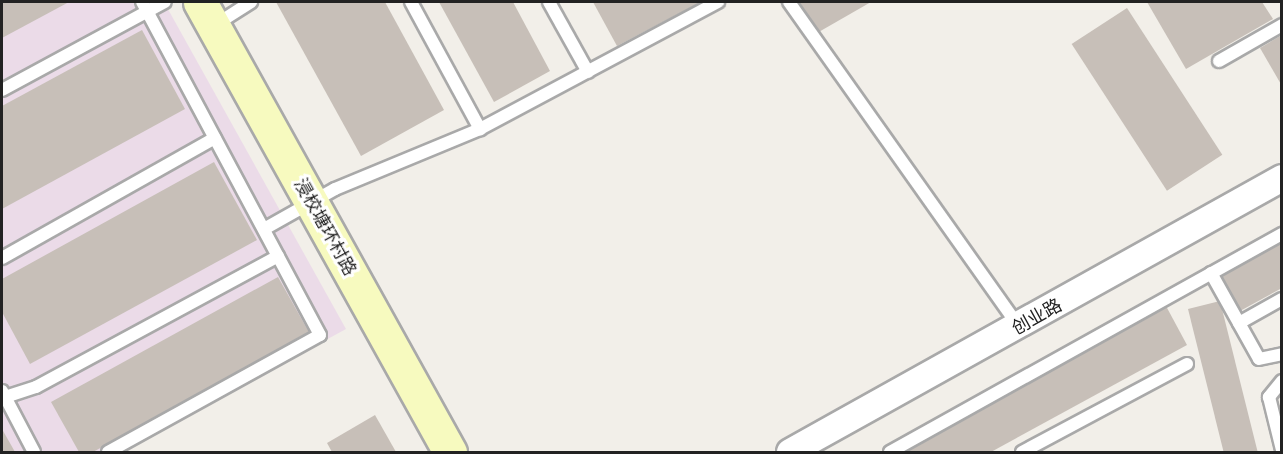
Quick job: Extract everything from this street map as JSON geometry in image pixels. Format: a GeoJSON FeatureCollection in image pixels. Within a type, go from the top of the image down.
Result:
{"type":"FeatureCollection","features":[{"type":"Feature","properties":{"kind":"street","name":"浸校塘环村路"},"geometry":{"type":"LineString","coordinates":[[207,14],[450,453]]}},
{"type":"Feature","properties":{"kind":"street","name":"创业路"},"geometry":{"type":"LineString","coordinates":[[790,453],[1281,178]]}},
{"type":"Feature","properties":{"kind":"lane"},"geometry":{"type":"LineString","coordinates":[[2,90],[145,6],[165,2]]}},
{"type":"Feature","properties":{"kind":"lane"},"geometry":{"type":"LineString","coordinates":[[207,14],[251,2]]}},
{"type":"Feature","properties":{"kind":"lane"},"geometry":{"type":"LineString","coordinates":[[411,2],[480,129]]}},
{"type":"Feature","properties":{"kind":"lane"},"geometry":{"type":"LineString","coordinates":[[549,2],[588,72]]}},
{"type":"Feature","properties":{"kind":"lane"},"geometry":{"type":"LineString","coordinates":[[264,229],[312,202],[480,129],[718,2]]}},
{"type":"Feature","properties":{"kind":"lane"},"geometry":{"type":"LineString","coordinates":[[789,2],[1018,327]]}},
{"type":"Feature","properties":{"kind":"lane"},"geometry":{"type":"LineString","coordinates":[[108,453],[320,335],[145,6]]}},
{"type":"Feature","properties":{"kind":"lane"},"geometry":{"type":"LineString","coordinates":[[1219,61],[1281,25]]}},
{"type":"Feature","properties":{"kind":"lane"},"geometry":{"type":"LineString","coordinates":[[2,258],[216,138]]}},
{"type":"Feature","properties":{"kind":"lane"},"geometry":{"type":"LineString","coordinates":[[890,453],[1281,234]]}},
{"type":"Feature","properties":{"kind":"lane"},"geometry":{"type":"LineString","coordinates":[[34,453],[3,394],[36,387],[278,256]]}},
{"type":"Feature","properties":{"kind":"lane"},"geometry":{"type":"LineString","coordinates":[[1211,273],[1259,359],[1281,354]]}},
{"type":"Feature","properties":{"kind":"lane"},"geometry":{"type":"LineString","coordinates":[[1239,323],[1281,299]]}},
{"type":"Feature","properties":{"kind":"lane"},"geometry":{"type":"LineString","coordinates":[[1022,453],[1187,364]]}},
{"type":"Feature","properties":{"kind":"lane"},"geometry":{"type":"LineString","coordinates":[[1281,381],[1269,397],[1281,450]]}},
{"type":"Feature","properties":{"kind":"shaded area"},"geometry":{"type":"Polygon","coordinates":[[[2,2],[164,2],[346,329],[121,452],[2,452],[2,2]]]}},
{"type":"Feature","properties":{"kind":"building"},"geometry":{"type":"Polygon","coordinates":[[[2,2],[69,2],[2,38],[2,2]]]}},
{"type":"Feature","properties":{"kind":"building"},"geometry":{"type":"Polygon","coordinates":[[[276,2],[385,2],[444,110],[361,156],[276,2]]]}},
{"type":"Feature","properties":{"kind":"building"},"geometry":{"type":"Polygon","coordinates":[[[439,2],[513,2],[550,71],[494,102],[439,2]]]}},
{"type":"Feature","properties":{"kind":"building"},"geometry":{"type":"Polygon","coordinates":[[[593,2],[701,2],[617,46],[593,2]]]}},
{"type":"Feature","properties":{"kind":"building"},"geometry":{"type":"Polygon","coordinates":[[[799,2],[871,2],[817,33],[799,2]]]}},
{"type":"Feature","properties":{"kind":"building"},"geometry":{"type":"Polygon","coordinates":[[[1147,2],[1262,2],[1273,19],[1186,69],[1147,2]]]}},
{"type":"Feature","properties":{"kind":"building"},"geometry":{"type":"Polygon","coordinates":[[[1127,8],[1222,155],[1167,191],[1072,44],[1127,8]]]}},
{"type":"Feature","properties":{"kind":"building"},"geometry":{"type":"Polygon","coordinates":[[[142,30],[185,109],[2,209],[2,106],[142,30]]]}},
{"type":"Feature","properties":{"kind":"building"},"geometry":{"type":"Polygon","coordinates":[[[1282,35],[1282,86],[1260,48],[1282,35]]]}},
{"type":"Feature","properties":{"kind":"building"},"geometry":{"type":"Polygon","coordinates":[[[214,162],[257,240],[30,364],[2,312],[2,279],[214,162]]]}},
{"type":"Feature","properties":{"kind":"building"},"geometry":{"type":"Polygon","coordinates":[[[1282,239],[1282,288],[1240,311],[1219,274],[1282,239]]]}},
{"type":"Feature","properties":{"kind":"building"},"geometry":{"type":"Polygon","coordinates":[[[278,277],[310,334],[93,452],[79,452],[51,402],[278,277]]]}},
{"type":"Feature","properties":{"kind":"building"},"geometry":{"type":"Polygon","coordinates":[[[1220,301],[1258,452],[1224,452],[1188,309],[1220,301]]]}},
{"type":"Feature","properties":{"kind":"building"},"geometry":{"type":"Polygon","coordinates":[[[1166,306],[1187,345],[991,452],[898,452],[1166,306]]]}},
{"type":"Feature","properties":{"kind":"building"},"geometry":{"type":"Polygon","coordinates":[[[375,415],[396,452],[332,452],[327,443],[375,415]]]}},
{"type":"Feature","properties":{"kind":"building"},"geometry":{"type":"Polygon","coordinates":[[[2,429],[15,452],[2,452],[2,429]]]}}]}
